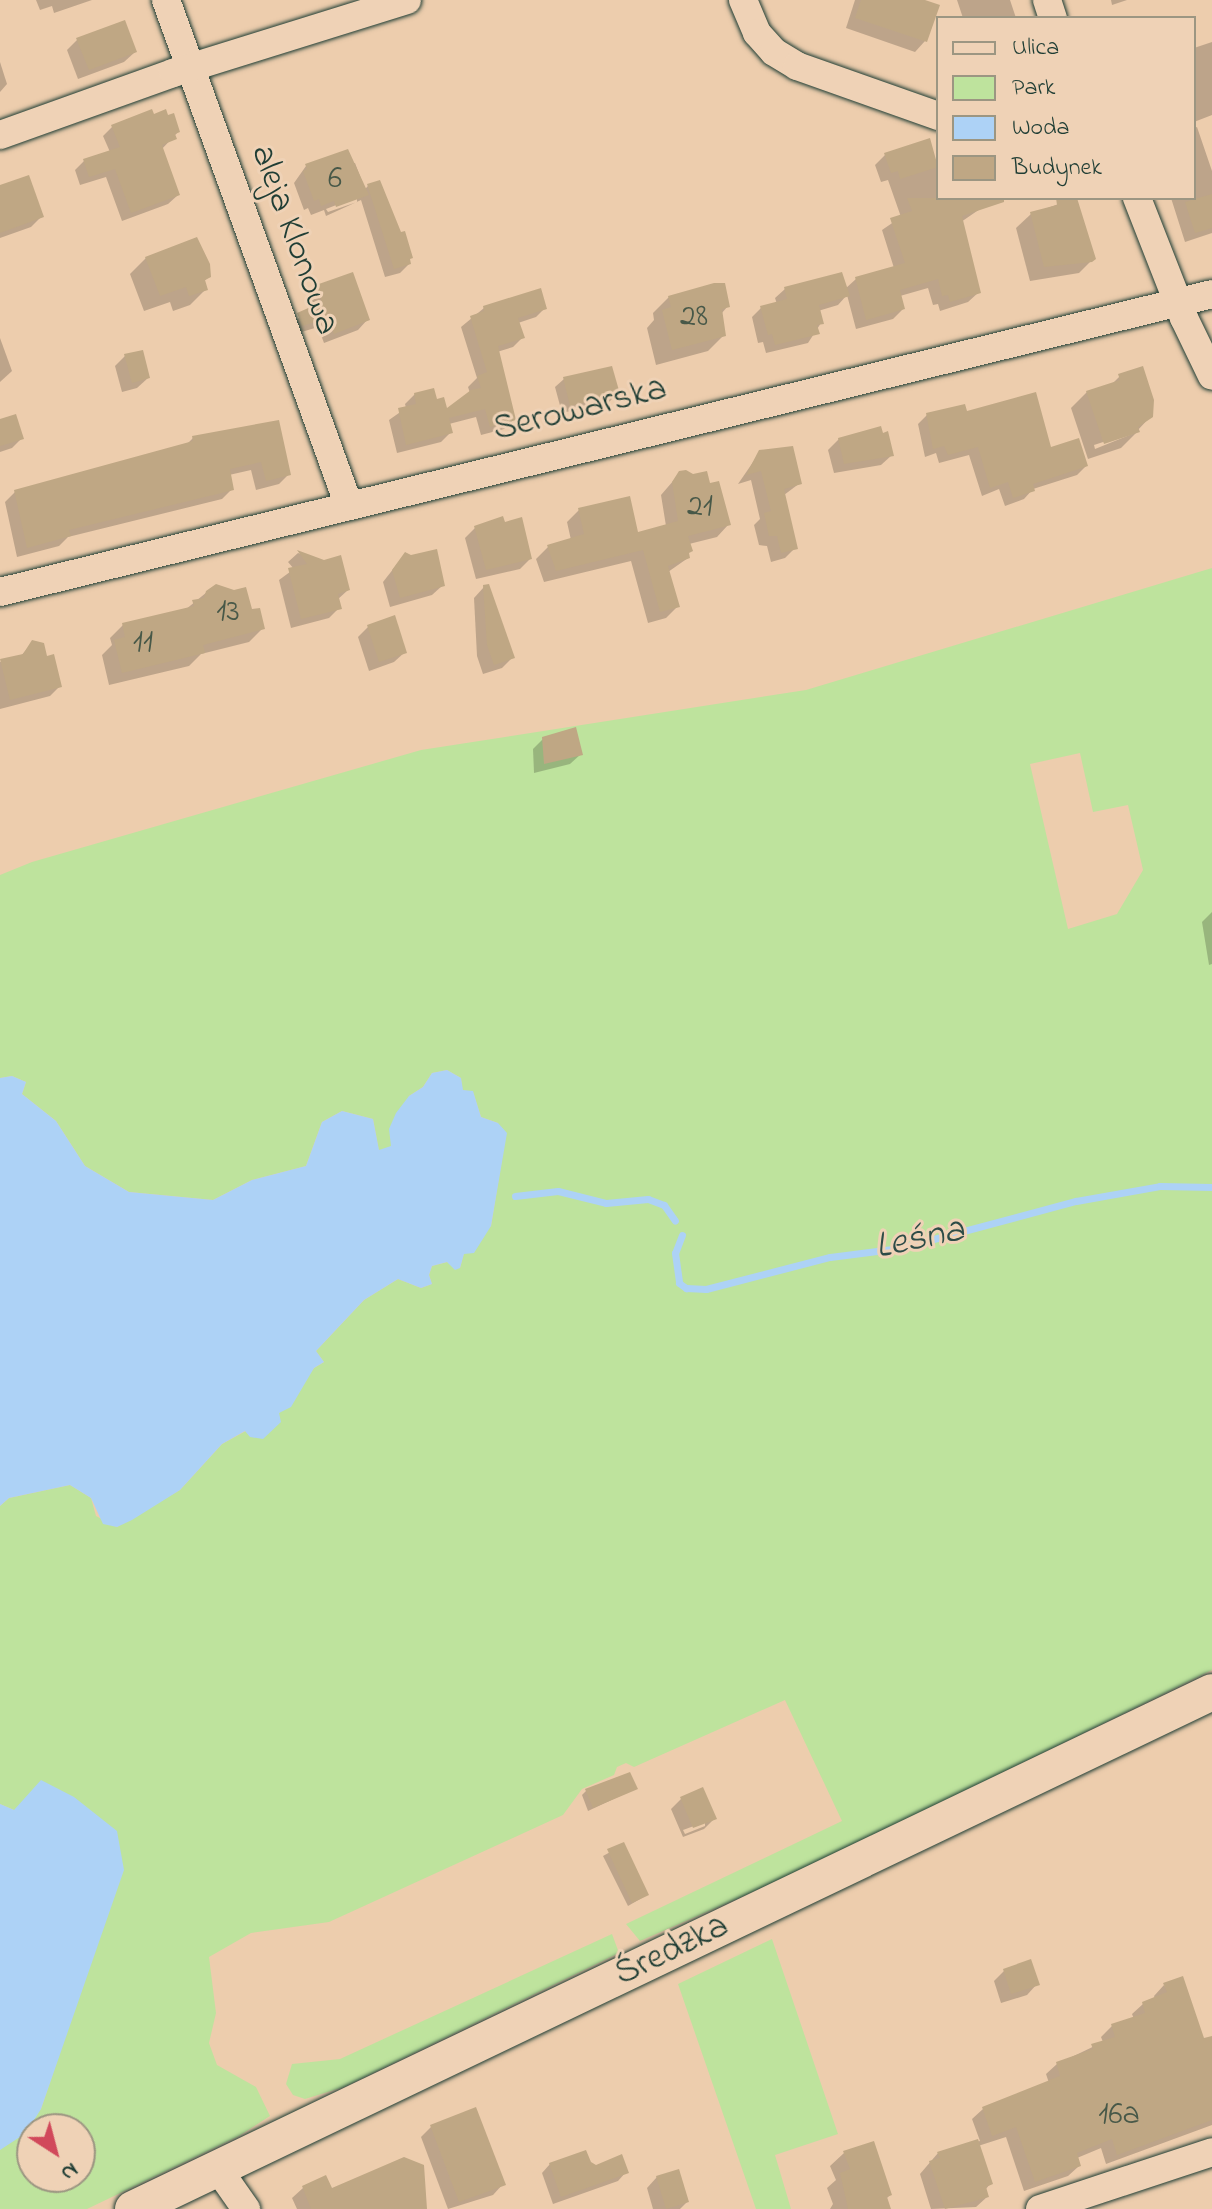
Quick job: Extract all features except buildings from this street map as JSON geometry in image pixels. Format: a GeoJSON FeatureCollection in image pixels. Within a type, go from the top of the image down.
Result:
{"type":"FeatureCollection","features":[{"type":"Feature","properties":{"kind":"main road","name":"Średzka"},"geometry":{"type":"LineString","coordinates":[[133,2209],[1212,1692]]}},
{"type":"Feature","properties":{"kind":"street","name":"aleja Klonowa"},"geometry":{"type":"LineString","coordinates":[[166,0],[349,506]]}},
{"type":"Feature","properties":{"kind":"street"},"geometry":{"type":"LineString","coordinates":[[0,135],[190,68],[407,0]]}},
{"type":"Feature","properties":{"kind":"street"},"geometry":{"type":"LineString","coordinates":[[743,0],[757,33],[774,52],[797,66],[936,115]]}},
{"type":"Feature","properties":{"kind":"street"},"geometry":{"type":"LineString","coordinates":[[1138,200],[1178,303],[1212,376]]}},
{"type":"Feature","properties":{"kind":"street","name":"Serowarska"},"geometry":{"type":"LineString","coordinates":[[0,592],[1212,294]]}},
{"type":"Feature","properties":{"kind":"street"},"geometry":{"type":"LineString","coordinates":[[1040,2209],[1212,2152]]}},
{"type":"Feature","properties":{"kind":"street"},"geometry":{"type":"LineString","coordinates":[[218,2169],[246,2209]]}},
{"type":"Feature","properties":{"kind":"green space"},"geometry":{"type":"Polygon","coordinates":[[[1212,568],[1212,1670],[810,1867],[640,1941],[626,1924],[842,1821],[785,1700],[634,1767],[626,1763],[617,1767],[614,1775],[582,1789],[563,1815],[329,1922],[251,1933],[209,1957],[216,2013],[209,2043],[217,2065],[256,2087],[270,2116],[239,2136],[87,2209],[0,2209],[0,2150],[16,2134],[16,2193],[96,2193],[96,2113],[37,2113],[59,2055],[14,1810],[0,1804],[0,1506],[9,1498],[70,1485],[91,1498],[96,1516],[117,1527],[180,1490],[222,1444],[279,1413],[314,1368],[324,1362],[316,1351],[364,1300],[398,1279],[421,1288],[432,1284],[429,1275],[432,1266],[447,1262],[460,1268],[464,1253],[491,1226],[502,1159],[498,1123],[481,1117],[473,1092],[462,1090],[461,1078],[447,1070],[432,1073],[423,1087],[409,1096],[392,1146],[379,1151],[373,1119],[342,1111],[322,1122],[306,1166],[252,1180],[213,1200],[129,1192],[85,1166],[56,1121],[22,1094],[26,1082],[12,1076],[0,1078],[0,875],[32,862],[421,750],[806,690],[1212,568]],[[1080,753],[1030,764],[1068,929],[1117,914],[1143,870],[1128,805],[1093,812],[1080,753]]]}},
{"type":"Feature","properties":{"kind":"green space"},"geometry":{"type":"Polygon","coordinates":[[[612,1934],[619,1953],[344,2087],[305,2099],[293,2095],[286,2084],[292,2064],[340,2059],[612,1934]]]}},
{"type":"Feature","properties":{"kind":"green space"},"geometry":{"type":"Polygon","coordinates":[[[772,1939],[838,2134],[775,2155],[791,2209],[756,2209],[678,1984],[772,1939]]]}},
{"type":"Feature","properties":{"kind":"water"},"geometry":{"type":"Polygon","coordinates":[[[447,1070],[461,1078],[463,1090],[473,1091],[481,1117],[498,1123],[507,1133],[491,1226],[474,1253],[464,1254],[460,1268],[455,1270],[447,1262],[432,1266],[429,1275],[432,1284],[421,1288],[398,1279],[364,1300],[316,1351],[324,1362],[314,1368],[291,1407],[279,1413],[281,1422],[263,1439],[250,1437],[245,1431],[222,1444],[180,1490],[132,1520],[117,1527],[103,1524],[91,1498],[70,1485],[9,1498],[0,1506],[0,1078],[12,1076],[26,1082],[22,1094],[56,1121],[85,1166],[129,1192],[213,1200],[252,1180],[306,1166],[322,1122],[342,1111],[373,1119],[379,1150],[391,1146],[389,1129],[396,1113],[409,1096],[423,1087],[432,1073],[447,1070]]]}},
{"type":"Feature","properties":{"kind":"water"},"geometry":{"type":"Polygon","coordinates":[[[41,1780],[74,1797],[117,1831],[124,1870],[41,2109],[38,2113],[16,2113],[16,2140],[0,2150],[0,1804],[14,1810],[41,1780]]]}},
{"type":"Feature","properties":{"kind":"waterway","name":"Leśna"},"geometry":{"type":"LineString","coordinates":[[682,1235],[675,1253],[679,1283],[686,1288],[706,1289],[830,1257],[900,1248],[1076,1201],[1160,1186],[1212,1187]]}},
{"type":"Feature","properties":{"kind":"waterway","name":"Leśna"},"geometry":{"type":"LineString","coordinates":[[515,1196],[558,1191],[606,1203],[648,1199],[664,1205],[675,1221]]}}]}
